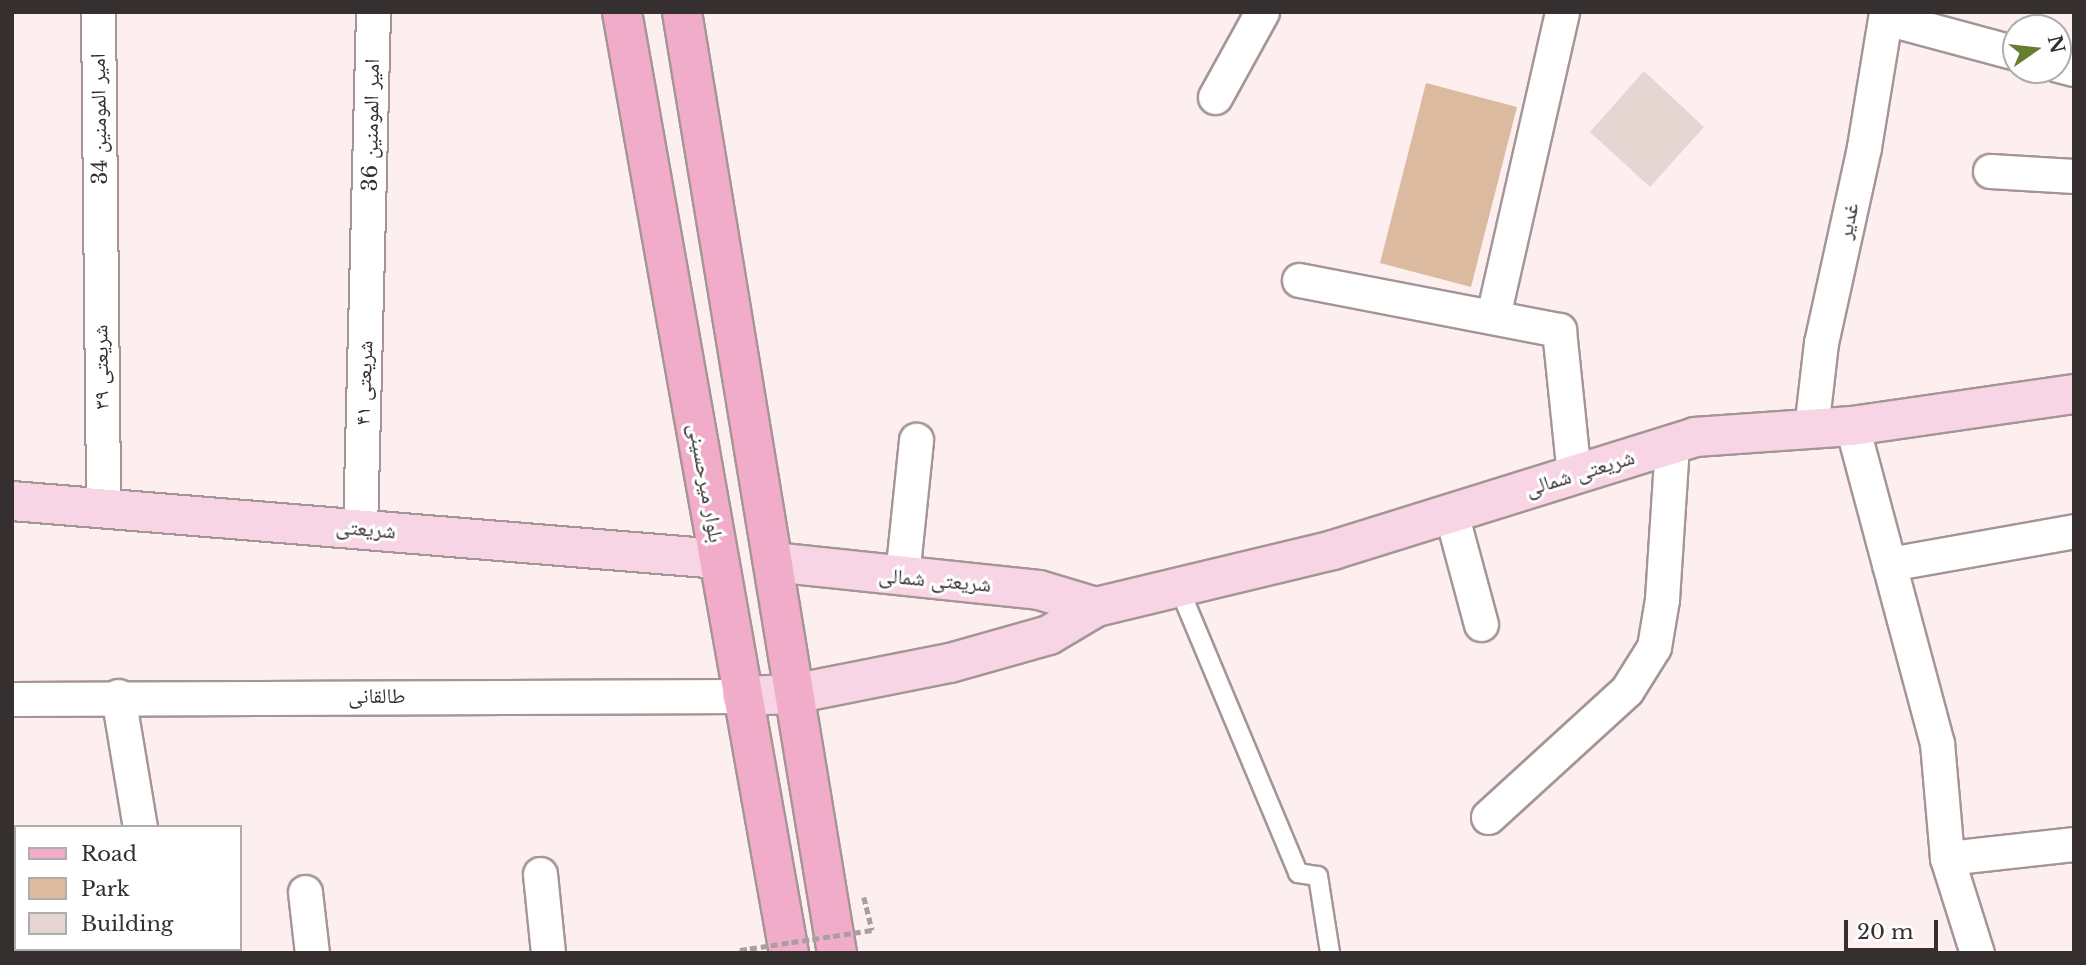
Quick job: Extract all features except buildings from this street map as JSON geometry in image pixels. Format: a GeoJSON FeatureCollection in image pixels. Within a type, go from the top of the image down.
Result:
{"type":"FeatureCollection","features":[{"type":"Feature","properties":{"kind":"main road","name":"بلوار میرحسینی"},"geometry":{"type":"LineString","coordinates":[[622,12],[789,953]]}},
{"type":"Feature","properties":{"kind":"main road"},"geometry":{"type":"LineString","coordinates":[[682,12],[837,953]]}},
{"type":"Feature","properties":{"kind":"main road"},"geometry":{"type":"LineString","coordinates":[[811,800],[804,837],[823,953]]}},
{"type":"Feature","properties":{"kind":"main road"},"geometry":{"type":"LineString","coordinates":[[763,811],[781,839],[804,953]]}},
{"type":"Feature","properties":{"kind":"street","name":"امیر المومنین 34"},"geometry":{"type":"LineString","coordinates":[[98,12],[100,226]]}},
{"type":"Feature","properties":{"kind":"street","name":"امیر المومنین 36"},"geometry":{"type":"LineString","coordinates":[[368,238],[373,12]]}},
{"type":"Feature","properties":{"kind":"street"},"geometry":{"type":"LineString","coordinates":[[1214,97],[1262,12]]}},
{"type":"Feature","properties":{"kind":"street"},"geometry":{"type":"LineString","coordinates":[[1493,316],[1562,12]]}},
{"type":"Feature","properties":{"kind":"street"},"geometry":{"type":"LineString","coordinates":[[1886,15],[2002,49]]}},
{"type":"Feature","properties":{"kind":"street","name":"غدیر"},"geometry":{"type":"LineString","coordinates":[[1811,429],[1821,343],[1864,147],[1886,15]]}},
{"type":"Feature","properties":{"kind":"street"},"geometry":{"type":"LineString","coordinates":[[1990,171],[2074,176]]}},
{"type":"Feature","properties":{"kind":"street","name":"شریعتی ۳۹"},"geometry":{"type":"LineString","coordinates":[[100,226],[103,508]]}},
{"type":"Feature","properties":{"kind":"street","name":"شریعتی ۴۱"},"geometry":{"type":"LineString","coordinates":[[360,529],[368,238]]}},
{"type":"Feature","properties":{"kind":"street"},"geometry":{"type":"LineString","coordinates":[[1299,281],[1559,330],[1574,475]]}},
{"type":"Feature","properties":{"kind":"street","name":"شریعتی شمالی"},"geometry":{"type":"LineString","coordinates":[[742,696],[793,694],[913,673],[1049,635],[1096,607],[1333,550],[1695,437],[1852,426],[2074,394]]}},
{"type":"Feature","properties":{"kind":"street"},"geometry":{"type":"LineString","coordinates":[[1852,426],[1937,743],[1947,858],[1977,953]]}},
{"type":"Feature","properties":{"kind":"street"},"geometry":{"type":"LineString","coordinates":[[902,576],[916,440]]}},
{"type":"Feature","properties":{"kind":"street"},"geometry":{"type":"LineString","coordinates":[[1488,817],[1627,690],[1654,646],[1662,599],[1672,444]]}},
{"type":"Feature","properties":{"kind":"street","name":"شریعتی"},"geometry":{"type":"LineString","coordinates":[[12,501],[719,559]]}},
{"type":"Feature","properties":{"kind":"street"},"geometry":{"type":"LineString","coordinates":[[1451,513],[1481,624]]}},
{"type":"Feature","properties":{"kind":"street"},"geometry":{"type":"LineString","coordinates":[[1889,564],[2074,531]]}},
{"type":"Feature","properties":{"kind":"street","name":"شریعتی شمالی"},"geometry":{"type":"LineString","coordinates":[[773,562],[1039,590],[1096,607]]}},
{"type":"Feature","properties":{"kind":"street"},"geometry":{"type":"LineString","coordinates":[[118,696],[140,825]]}},
{"type":"Feature","properties":{"kind":"street","name":"طالقانی"},"geometry":{"type":"LineString","coordinates":[[12,699],[118,696],[742,696]]}},
{"type":"Feature","properties":{"kind":"street"},"geometry":{"type":"LineString","coordinates":[[1947,858],[2074,844]]}},
{"type":"Feature","properties":{"kind":"street"},"geometry":{"type":"LineString","coordinates":[[540,874],[548,953]]}},
{"type":"Feature","properties":{"kind":"street"},"geometry":{"type":"LineString","coordinates":[[305,891],[312,953]]}},
{"type":"Feature","properties":{"kind":"lane"},"geometry":{"type":"LineString","coordinates":[[1179,588],[1298,873],[1318,876],[1330,953]]}},
{"type":"Feature","properties":{"kind":"path"},"geometry":{"type":"LineString","coordinates":[[741,951],[872,930],[867,896]]}},
{"type":"Feature","properties":{"kind":"green space"},"geometry":{"type":"Polygon","coordinates":[[[1426,83],[1517,107],[1471,287],[1380,263],[1426,83]]]}}]}
